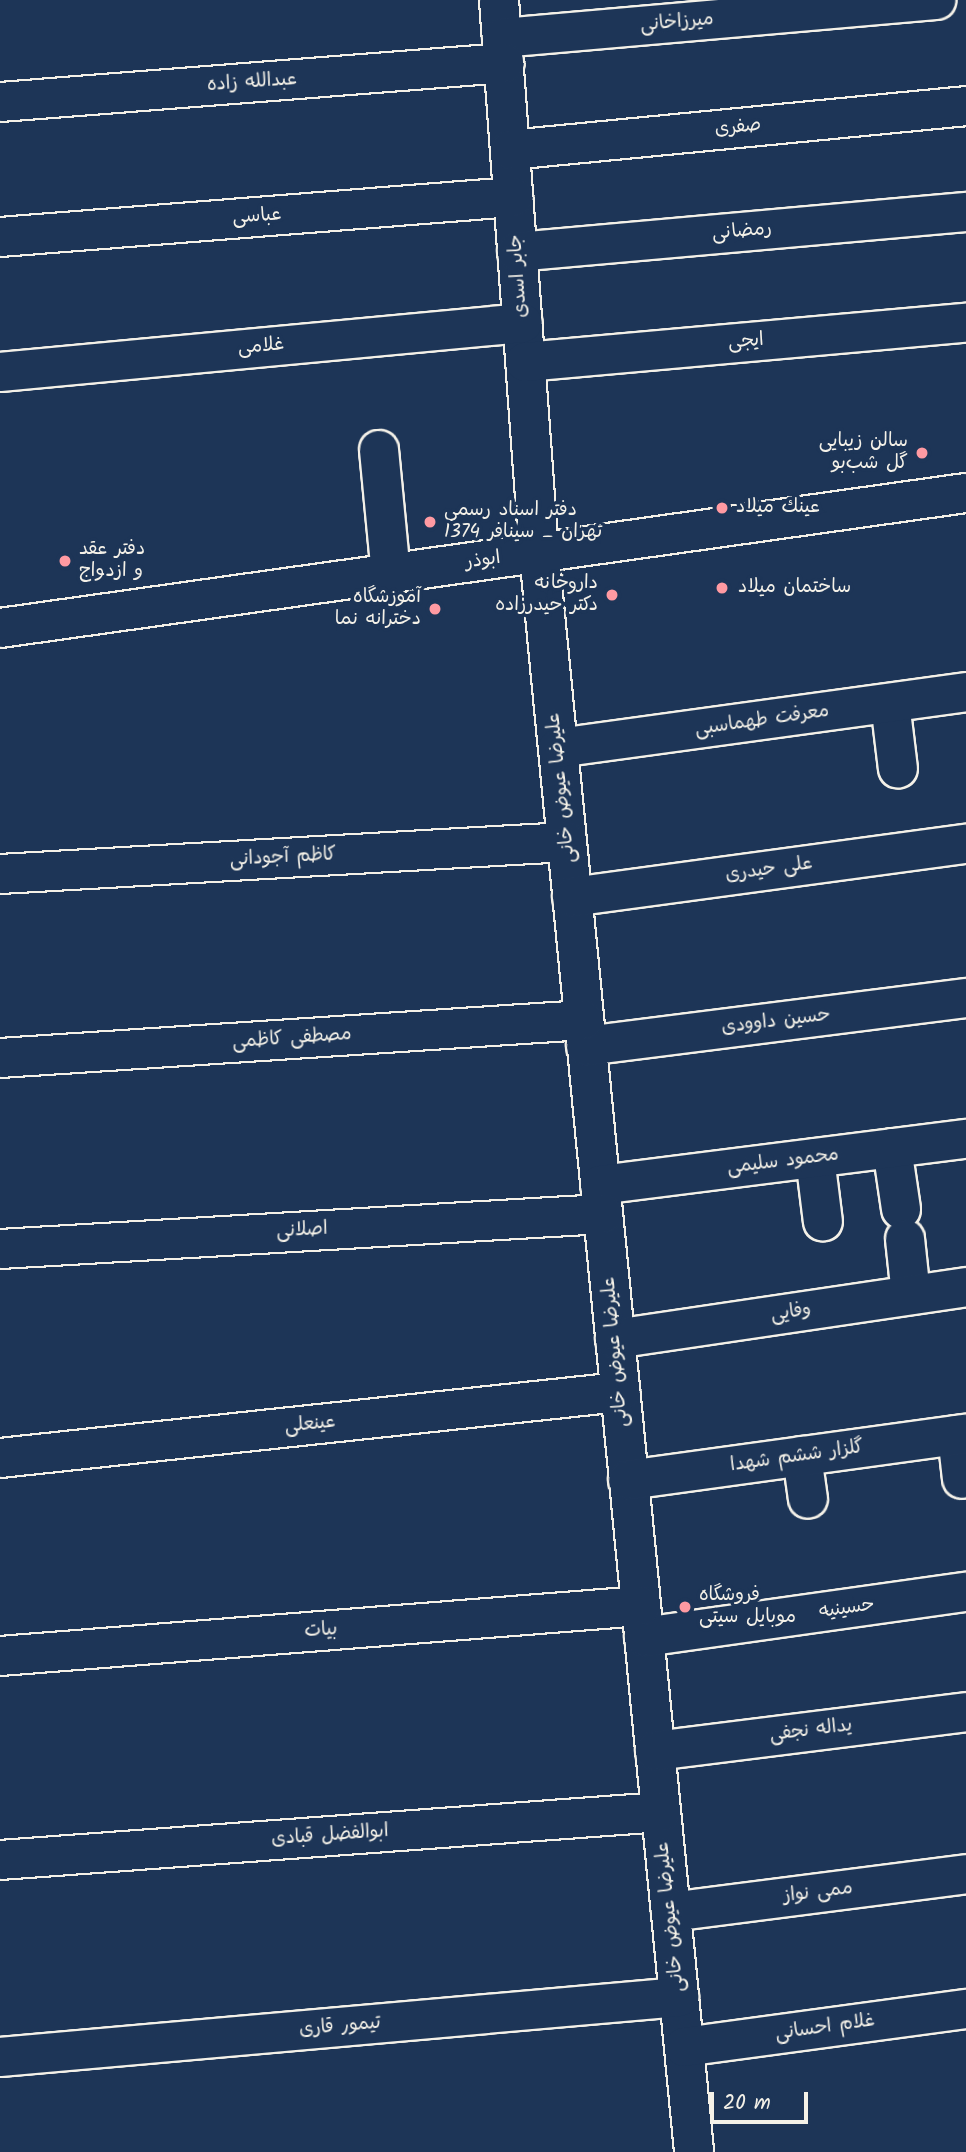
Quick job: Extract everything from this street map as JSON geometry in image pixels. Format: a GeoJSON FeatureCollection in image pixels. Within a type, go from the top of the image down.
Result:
{"type":"FeatureCollection","features":[{"type":"Feature","properties":{"kind":"street","name":"جابر اسدی"},"geometry":{"type":"LineString","coordinates":[[499,0],[539,553]]}},
{"type":"Feature","properties":{"kind":"street","name":"میرزاخانی"},"geometry":{"type":"LineString","coordinates":[[503,50],[936,0]]}},
{"type":"Feature","properties":{"kind":"street","name":"عبدالله زاده"},"geometry":{"type":"LineString","coordinates":[[0,102],[503,50]]}},
{"type":"Feature","properties":{"kind":"street","name":"صفری"},"geometry":{"type":"LineString","coordinates":[[510,150],[966,106]]}},
{"type":"Feature","properties":{"kind":"street","name":"عباسی"},"geometry":{"type":"LineString","coordinates":[[0,237],[513,197]]}},
{"type":"Feature","properties":{"kind":"street","name":"رمضانی"},"geometry":{"type":"LineString","coordinates":[[517,252],[966,212]]}},
{"type":"Feature","properties":{"kind":"street","name":"غلامی"},"geometry":{"type":"LineString","coordinates":[[0,372],[523,323]]}},
{"type":"Feature","properties":{"kind":"street","name":"ایجی"},"geometry":{"type":"LineString","coordinates":[[526,362],[966,323]]}},
{"type":"Feature","properties":{"kind":"street"},"geometry":{"type":"LineString","coordinates":[[379,450],[391,574]]}},
{"type":"Feature","properties":{"kind":"street","name":"ابوذر"},"geometry":{"type":"LineString","coordinates":[[0,628],[966,493]]}},
{"type":"Feature","properties":{"kind":"street","name":"علیرضا عیوض خانی"},"geometry":{"type":"LineString","coordinates":[[539,553],[694,2152]]}},
{"type":"Feature","properties":{"kind":"street","name":"معرفت طهماسبی"},"geometry":{"type":"LineString","coordinates":[[558,748],[966,692]]}},
{"type":"Feature","properties":{"kind":"street"},"geometry":{"type":"LineString","coordinates":[[890,703],[898,769]]}},
{"type":"Feature","properties":{"kind":"street","name":"کاظم آجودانی"},"geometry":{"type":"LineString","coordinates":[[0,873],[567,842]]}},
{"type":"Feature","properties":{"kind":"street","name":"علی حیدری"},"geometry":{"type":"LineString","coordinates":[[572,897],[966,844]]}},
{"type":"Feature","properties":{"kind":"street","name":"حسین داوودی"},"geometry":{"type":"LineString","coordinates":[[585,1033],[966,998]]}},
{"type":"Feature","properties":{"kind":"street","name":"مصطفی کاظمی"},"geometry":{"type":"LineString","coordinates":[[0,1058],[585,1033]]}},
{"type":"Feature","properties":{"kind":"street","name":"محمود سلیمی"},"geometry":{"type":"LineString","coordinates":[[602,1199],[815,1158],[966,1139]]}},
{"type":"Feature","properties":{"kind":"street"},"geometry":{"type":"LineString","coordinates":[[892,1148],[911,1295]]}},
{"type":"Feature","properties":{"kind":"street"},"geometry":{"type":"LineString","coordinates":[[815,1158],[823,1222]]}},
{"type":"Feature","properties":{"kind":"street","name":"اصلانی"},"geometry":{"type":"LineString","coordinates":[[0,1249],[602,1199]]}},
{"type":"Feature","properties":{"kind":"street","name":"وفایی"},"geometry":{"type":"LineString","coordinates":[[615,1339],[966,1287]]}},
{"type":"Feature","properties":{"kind":"street","name":"عینعلی"},"geometry":{"type":"LineString","coordinates":[[0,1458],[620,1392]]}},
{"type":"Feature","properties":{"kind":"street"},"geometry":{"type":"LineString","coordinates":[[962,1434],[962,1479]]}},
{"type":"Feature","properties":{"kind":"street","name":"گلزار ششم شهدا"},"geometry":{"type":"LineString","coordinates":[[628,1479],[962,1434]]}},
{"type":"Feature","properties":{"kind":"street"},"geometry":{"type":"LineString","coordinates":[[802,1456],[808,1499]]}},
{"type":"Feature","properties":{"kind":"street","name":"حسینیه"},"geometry":{"type":"LineString","coordinates":[[643,1621],[966,1592]]}},
{"type":"Feature","properties":{"kind":"street","name":"بیات"},"geometry":{"type":"LineString","coordinates":[[0,1656],[643,1621]]}},
{"type":"Feature","properties":{"kind":"street","name":"یداله نجفی"},"geometry":{"type":"LineString","coordinates":[[655,1751],[966,1712]]}},
{"type":"Feature","properties":{"kind":"street","name":"ابوالفضل قبادی"},"geometry":{"type":"LineString","coordinates":[[0,1860],[661,1812]]}},
{"type":"Feature","properties":{"kind":"street","name":"ممی نواز"},"geometry":{"type":"LineString","coordinates":[[671,1912],[966,1874]]}},
{"type":"Feature","properties":{"kind":"street","name":"تیمور قاری"},"geometry":{"type":"LineString","coordinates":[[0,2057],[679,1997]]}},
{"type":"Feature","properties":{"kind":"street","name":"غلام احسانی"},"geometry":{"type":"LineString","coordinates":[[684,2047],[966,2009]]}},
{"type":"Feature","properties":{"kind":"place","name":"سالن زیبایی گل شب‌بو"},"geometry":{"type":"Point","coordinates":[922,453]}},
{"type":"Feature","properties":{"kind":"place","name":"عينك ميلاد"},"geometry":{"type":"Point","coordinates":[722,508]}},
{"type":"Feature","properties":{"kind":"place","name":"دفتر اسناد رسمی 1374 تهران _ سینافر"},"geometry":{"type":"Point","coordinates":[430,522]}},
{"type":"Feature","properties":{"kind":"place","name":"دفتر عقد و ازدواج"},"geometry":{"type":"Point","coordinates":[65,561]}},
{"type":"Feature","properties":{"kind":"place","name":"ساختمان میلاد"},"geometry":{"type":"Point","coordinates":[722,588]}},
{"type":"Feature","properties":{"kind":"place","name":"داروخانه دکتر حیدرزاده"},"geometry":{"type":"Point","coordinates":[612,595]}},
{"type":"Feature","properties":{"kind":"place","name":"آموزشگاه دخترانه نما"},"geometry":{"type":"Point","coordinates":[435,609]}},
{"type":"Feature","properties":{"kind":"place","name":"فروشگاه موبایل سیتی"},"geometry":{"type":"Point","coordinates":[685,1607]}}]}
